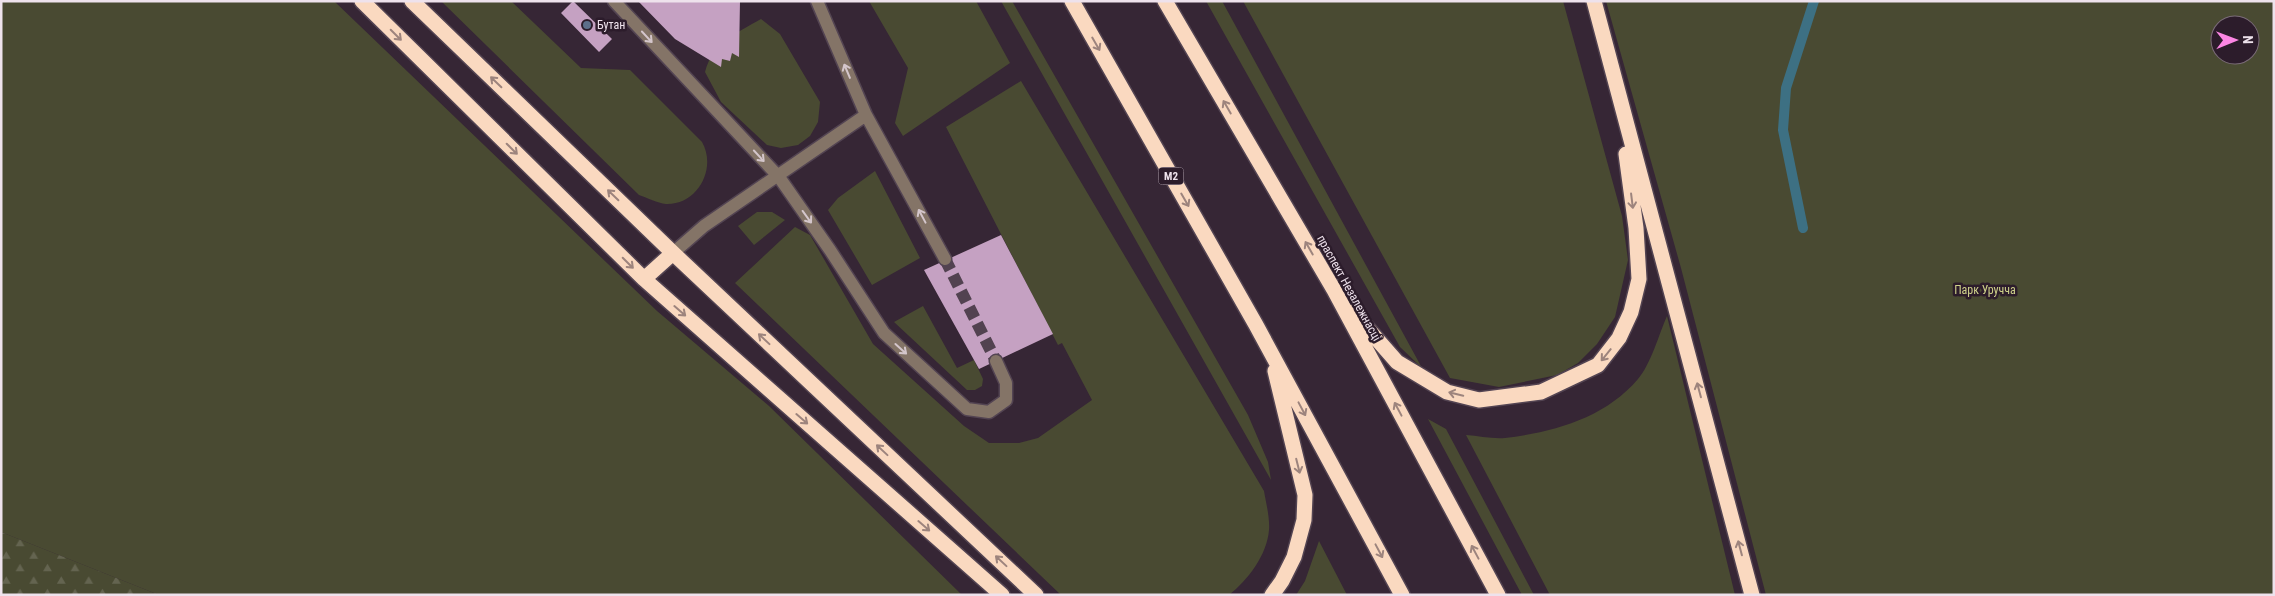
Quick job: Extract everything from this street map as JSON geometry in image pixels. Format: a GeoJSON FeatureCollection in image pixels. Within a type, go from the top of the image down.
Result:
{"type":"FeatureCollection","features":[{"type":"Feature","properties":{"kind":"highway"},"geometry":{"type":"LineString","coordinates":[[362,1],[644,279],[1002,595]]}},
{"type":"Feature","properties":{"kind":"highway"},"geometry":{"type":"LineString","coordinates":[[412,1],[673,253],[1036,595]]}},
{"type":"Feature","properties":{"kind":"highway","name":"М2"},"geometry":{"type":"LineString","coordinates":[[1072,1],[1270,350],[1402,595]]}},
{"type":"Feature","properties":{"kind":"highway","name":"праспект Незалежнасці"},"geometry":{"type":"LineString","coordinates":[[1165,1],[1334,290],[1498,595]]}},
{"type":"Feature","properties":{"kind":"highway"},"geometry":{"type":"LineString","coordinates":[[1594,1],[1619,100],[1676,302],[1752,595]]}},
{"type":"Feature","properties":{"kind":"highway"},"geometry":{"type":"LineString","coordinates":[[1334,290],[1397,362],[1427,382],[1447,392],[1478,400],[1541,392],[1598,365],[1619,338],[1631,312],[1639,279],[1636,228],[1619,100]]}},
{"type":"Feature","properties":{"kind":"highway"},"geometry":{"type":"LineString","coordinates":[[644,279],[673,253]]}},
{"type":"Feature","properties":{"kind":"highway"},"geometry":{"type":"LineString","coordinates":[[1270,350],[1305,495],[1304,520],[1294,557],[1282,581],[1272,595]]}},
{"type":"Feature","properties":{"kind":"lane"},"geometry":{"type":"LineString","coordinates":[[817,1],[866,115],[945,259]]}},
{"type":"Feature","properties":{"kind":"lane"},"geometry":{"type":"LineString","coordinates":[[616,2],[779,177],[830,250],[884,333],[967,409],[988,412],[1006,400],[1006,383],[996,361]]}},
{"type":"Feature","properties":{"kind":"lane"},"geometry":{"type":"LineString","coordinates":[[673,253],[704,226],[779,177],[866,115]]}},
{"type":"Feature","properties":{"kind":"green space"},"geometry":{"type":"Polygon","coordinates":[[[1,1],[334,1],[657,311],[769,406],[962,595],[159,595],[1,532],[1,1]]]}},
{"type":"Feature","properties":{"kind":"green space"},"geometry":{"type":"Polygon","coordinates":[[[441,1],[511,1],[581,68],[630,70],[702,142],[706,152],[707,163],[702,183],[695,192],[677,203],[666,204],[656,202],[639,195],[441,1]]]}},
{"type":"Feature","properties":{"kind":"green space"},"geometry":{"type":"Polygon","coordinates":[[[869,1],[976,1],[1010,63],[903,136],[895,123],[908,68],[869,1]]]}},
{"type":"Feature","properties":{"kind":"green space"},"geometry":{"type":"Polygon","coordinates":[[[1001,1],[1012,1],[1248,415],[1268,462],[1271,480],[1001,1]]]}},
{"type":"Feature","properties":{"kind":"green space"},"geometry":{"type":"Polygon","coordinates":[[[1206,1],[1222,1],[1422,368],[1400,347],[1206,1]]]}},
{"type":"Feature","properties":{"kind":"green space"},"geometry":{"type":"Polygon","coordinates":[[[1243,1],[1563,1],[1622,216],[1628,260],[1615,317],[1597,344],[1578,363],[1557,375],[1499,387],[1450,378],[1243,1]]]}},
{"type":"Feature","properties":{"kind":"green space","name":"Парк Уручча"},"geometry":{"type":"Polygon","coordinates":[[[1606,1],[2274,1],[2274,595],[1766,595],[1681,268],[1606,1]]]}},
{"type":"Feature","properties":{"kind":"green space"},"geometry":{"type":"Polygon","coordinates":[[[761,19],[780,34],[820,102],[818,122],[810,136],[798,145],[781,148],[767,145],[721,102],[705,72],[713,53],[719,46],[734,34],[761,19]]]}},
{"type":"Feature","properties":{"kind":"green space"},"geometry":{"type":"Polygon","coordinates":[[[1021,81],[1264,491],[1269,525],[1265,549],[1243,582],[1229,595],[1061,595],[735,283],[795,227],[810,235],[873,344],[964,426],[989,443],[1019,443],[1038,438],[1092,400],[1062,343],[1058,345],[946,127],[1021,81]]]}},
{"type":"Feature","properties":{"kind":"green space"},"geometry":{"type":"Polygon","coordinates":[[[875,171],[920,258],[872,285],[828,210],[838,198],[875,171]]]}},
{"type":"Feature","properties":{"kind":"green space"},"geometry":{"type":"Polygon","coordinates":[[[757,212],[772,212],[785,220],[754,245],[738,226],[757,212]]]}},
{"type":"Feature","properties":{"kind":"green space"},"geometry":{"type":"Polygon","coordinates":[[[923,306],[957,368],[974,360],[983,379],[982,386],[975,390],[967,390],[894,322],[923,306]]]}},
{"type":"Feature","properties":{"kind":"green space"},"geometry":{"type":"Polygon","coordinates":[[[1667,316],[1735,595],[1550,595],[1466,435],[1505,438],[1542,432],[1578,421],[1610,404],[1625,392],[1643,373],[1667,316]]]}},
{"type":"Feature","properties":{"kind":"green space"},"geometry":{"type":"Polygon","coordinates":[[[1428,419],[1446,429],[1534,595],[1522,595],[1428,419]]]}},
{"type":"Feature","properties":{"kind":"green space"},"geometry":{"type":"Polygon","coordinates":[[[1,532],[159,595],[1,595],[1,532]]]}},
{"type":"Feature","properties":{"kind":"green space"},"geometry":{"type":"Polygon","coordinates":[[[1319,541],[1347,595],[1296,595],[1305,581],[1319,541]]]}},
{"type":"Feature","properties":{"kind":"building"},"geometry":{"type":"Polygon","coordinates":[[[573,1],[612,39],[599,52],[561,13],[573,1]]]}},
{"type":"Feature","properties":{"kind":"building"},"geometry":{"type":"Polygon","coordinates":[[[638,1],[740,1],[739,57],[732,53],[730,61],[722,59],[721,67],[675,39],[638,1]]]}},
{"type":"Feature","properties":{"kind":"building"},"geometry":{"type":"Polygon","coordinates":[[[1001,235],[1053,334],[979,369],[924,270],[1001,235]]]}},
{"type":"Feature","properties":{"kind":"waterway"},"geometry":{"type":"LineString","coordinates":[[1803,228],[1783,130],[1786,88],[1814,1]]}},
{"type":"Feature","properties":{"kind":"tunnel"},"geometry":{"type":"LineString","coordinates":[[945,259],[996,361]]}},
{"type":"Feature","properties":{"kind":"place","name":"Бутан"},"geometry":{"type":"Point","coordinates":[587,25]}}]}
